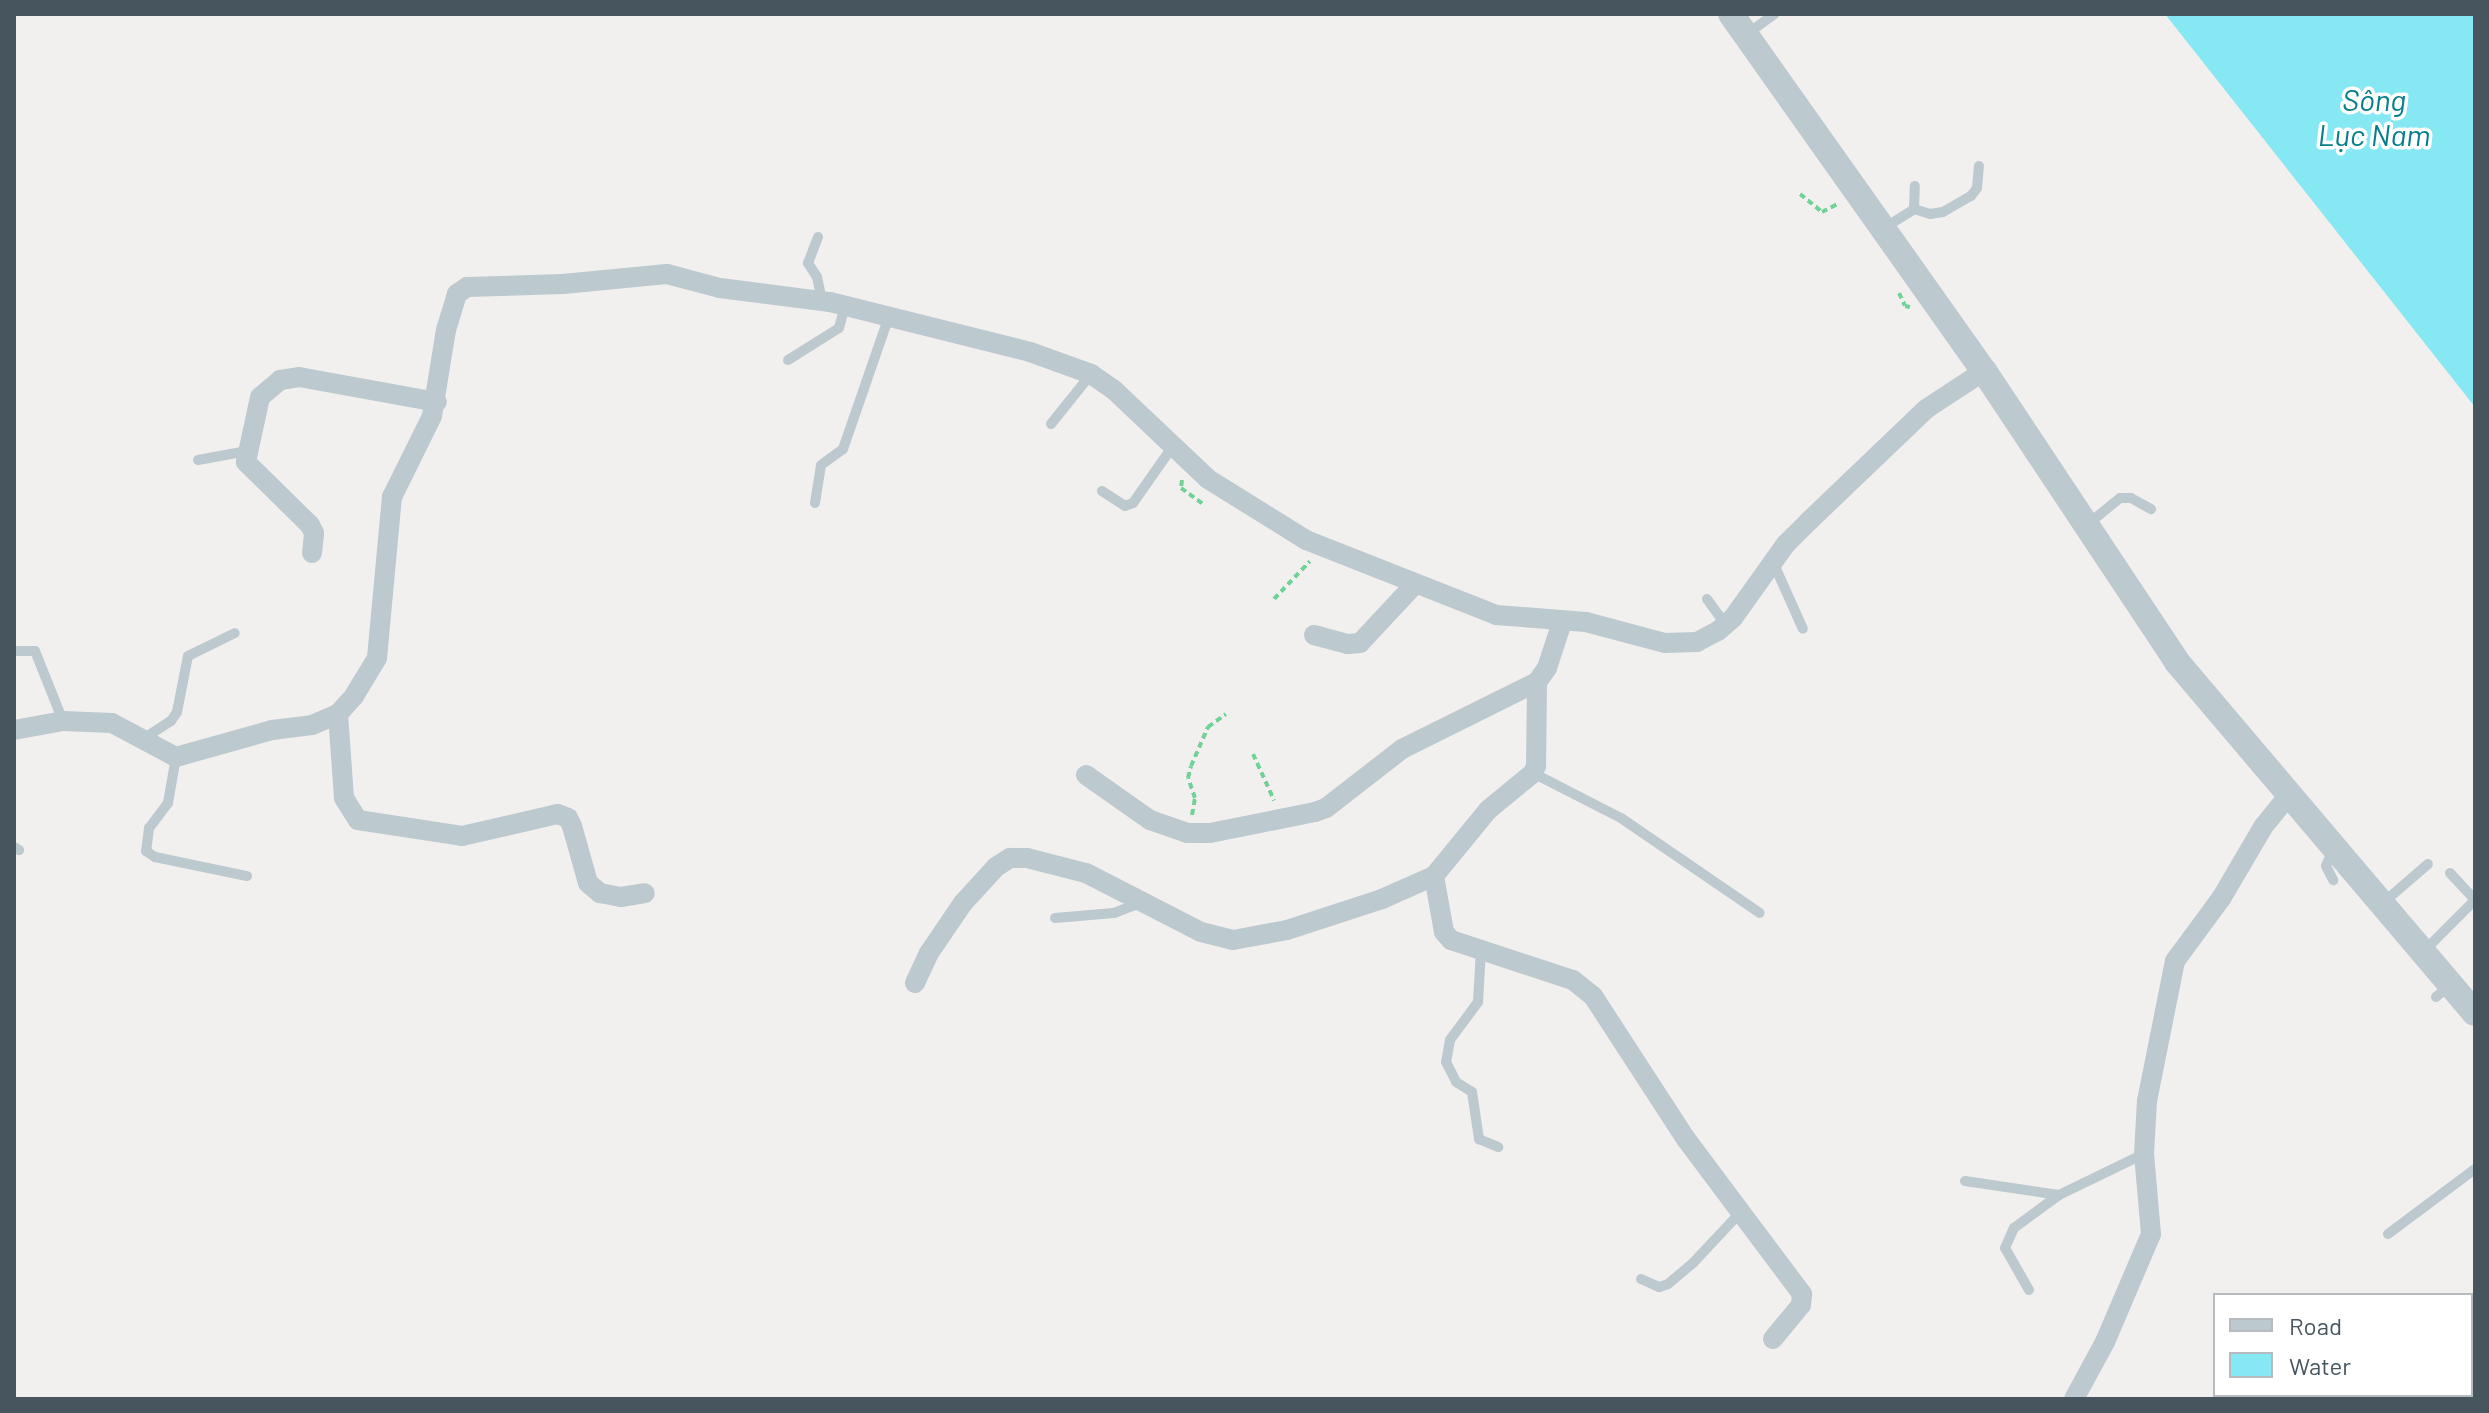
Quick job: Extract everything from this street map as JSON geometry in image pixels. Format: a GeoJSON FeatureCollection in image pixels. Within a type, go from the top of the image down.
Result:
{"type":"FeatureCollection","features":[{"type":"Feature","properties":{"kind":"street"},"geometry":{"type":"LineString","coordinates":[[1738,25],[1984,371],[2177,662],[2288,796],[2425,950],[2444,990],[2475,1013]]}},
{"type":"Feature","properties":{"kind":"street"},"geometry":{"type":"LineString","coordinates":[[14,730],[63,721],[112,723],[176,757],[272,730],[312,725],[338,714],[354,696],[377,658],[392,497],[437,402],[446,330],[457,294],[467,287],[563,284],[667,274],[734,290],[822,300],[1030,352],[1091,374],[1114,390],[1208,479],[1246,505],[1328,549],[1496,615],[1586,622],[1665,643],[1683,644],[1697,642],[1726,625],[1773,562],[1809,521],[1926,409],[1984,371]]}},
{"type":"Feature","properties":{"kind":"street"},"geometry":{"type":"LineString","coordinates":[[312,553],[313,529],[248,466],[247,451],[260,397],[272,385],[288,378],[338,383],[437,402]]}},
{"type":"Feature","properties":{"kind":"street"},"geometry":{"type":"LineString","coordinates":[[1314,635],[1348,644],[1360,643],[1414,585]]}},
{"type":"Feature","properties":{"kind":"street"},"geometry":{"type":"LineString","coordinates":[[1086,775],[1150,820],[1187,833],[1210,833],[1284,820],[1326,808],[1402,749],[1537,682],[1547,668],[1562,622]]}},
{"type":"Feature","properties":{"kind":"street"},"geometry":{"type":"LineString","coordinates":[[915,983],[929,953],[963,903],[996,867],[1010,858],[1027,858],[1086,873],[1201,932],[1223,939],[1252,939],[1382,899],[1434,876],[1488,810],[1533,773],[1537,750],[1537,682]]}},
{"type":"Feature","properties":{"kind":"street"},"geometry":{"type":"LineString","coordinates":[[338,714],[344,798],[358,820],[462,836],[558,814],[568,818],[572,826],[588,883],[600,893],[621,897],[645,893]]}},
{"type":"Feature","properties":{"kind":"street"},"geometry":{"type":"LineString","coordinates":[[2074,1399],[2105,1342],[2151,1234],[2144,1154],[2147,1101],[2175,961],[2222,897],[2263,827],[2288,796]]}},
{"type":"Feature","properties":{"kind":"street"},"geometry":{"type":"LineString","coordinates":[[1434,876],[1444,932],[1451,940],[1585,987],[1740,1213],[1802,1294],[1801,1305],[1773,1339]]}},
{"type":"Feature","properties":{"kind":"lane"},"geometry":{"type":"LineString","coordinates":[[1738,25],[1775,14]]}},
{"type":"Feature","properties":{"kind":"lane"},"geometry":{"type":"LineString","coordinates":[[1882,229],[1914,209],[1930,214],[1943,212],[1971,196],[1977,188],[1979,166]]}},
{"type":"Feature","properties":{"kind":"lane"},"geometry":{"type":"LineString","coordinates":[[1914,209],[1915,186]]}},
{"type":"Feature","properties":{"kind":"lane"},"geometry":{"type":"LineString","coordinates":[[818,237],[808,263],[817,277],[822,300]]}},
{"type":"Feature","properties":{"kind":"lane"},"geometry":{"type":"LineString","coordinates":[[788,360],[839,328],[845,306]]}},
{"type":"Feature","properties":{"kind":"lane"},"geometry":{"type":"LineString","coordinates":[[815,503],[821,465],[843,449],[889,316]]}},
{"type":"Feature","properties":{"kind":"lane"},"geometry":{"type":"LineString","coordinates":[[1051,424],[1091,374]]}},
{"type":"Feature","properties":{"kind":"lane"},"geometry":{"type":"LineString","coordinates":[[1102,491],[1125,506],[1133,503],[1173,446]]}},
{"type":"Feature","properties":{"kind":"lane"},"geometry":{"type":"LineString","coordinates":[[198,460],[247,451]]}},
{"type":"Feature","properties":{"kind":"lane"},"geometry":{"type":"LineString","coordinates":[[2086,526],[2120,498],[2131,498],[2151,509]]}},
{"type":"Feature","properties":{"kind":"lane"},"geometry":{"type":"LineString","coordinates":[[1773,562],[1803,629]]}},
{"type":"Feature","properties":{"kind":"lane"},"geometry":{"type":"LineString","coordinates":[[1707,599],[1726,625]]}},
{"type":"Feature","properties":{"kind":"lane"},"geometry":{"type":"LineString","coordinates":[[143,739],[171,721],[177,712],[188,656],[235,633]]}},
{"type":"Feature","properties":{"kind":"lane"},"geometry":{"type":"LineString","coordinates":[[15,651],[35,651],[63,721]]}},
{"type":"Feature","properties":{"kind":"lane"},"geometry":{"type":"LineString","coordinates":[[176,757],[168,803],[149,828],[146,851],[155,857],[247,876]]}},
{"type":"Feature","properties":{"kind":"lane"},"geometry":{"type":"LineString","coordinates":[[1533,773],[1621,818],[1760,913]]}},
{"type":"Feature","properties":{"kind":"lane"},"geometry":{"type":"LineString","coordinates":[[2333,880],[2326,866],[2334,848]]}},
{"type":"Feature","properties":{"kind":"lane"},"geometry":{"type":"LineString","coordinates":[[2384,902],[2428,864]]}},
{"type":"Feature","properties":{"kind":"lane"},"geometry":{"type":"LineString","coordinates":[[2425,950],[2475,900],[2450,873]]}},
{"type":"Feature","properties":{"kind":"lane"},"geometry":{"type":"LineString","coordinates":[[1055,918],[1114,913],[1143,901]]}},
{"type":"Feature","properties":{"kind":"lane"},"geometry":{"type":"LineString","coordinates":[[1481,950],[1481,993],[1447,1045],[1446,1062],[1456,1082],[1472,1092],[1479,1139],[1498,1147]]}},
{"type":"Feature","properties":{"kind":"lane"},"geometry":{"type":"LineString","coordinates":[[2029,1290],[2005,1248],[2007,1237],[2059,1195],[2144,1154]]}},
{"type":"Feature","properties":{"kind":"lane"},"geometry":{"type":"LineString","coordinates":[[2388,1234],[2475,1169]]}},
{"type":"Feature","properties":{"kind":"lane"},"geometry":{"type":"LineString","coordinates":[[1965,1181],[2059,1195]]}},
{"type":"Feature","properties":{"kind":"lane"},"geometry":{"type":"LineString","coordinates":[[1641,1279],[1659,1287],[1668,1284],[1693,1263],[1740,1213]]}},
{"type":"Feature","properties":{"kind":"path"},"geometry":{"type":"LineString","coordinates":[[1800,194],[1822,212],[1857,192]]}},
{"type":"Feature","properties":{"kind":"path"},"geometry":{"type":"LineString","coordinates":[[1274,599],[1316,555],[1328,549]]}},
{"type":"Feature","properties":{"kind":"path"},"geometry":{"type":"LineString","coordinates":[[1187,833],[1195,805],[1188,778],[1191,766],[1208,727],[1226,714]]}},
{"type":"Feature","properties":{"kind":"path"},"geometry":{"type":"LineString","coordinates":[[1253,754],[1284,820]]}},
{"type":"Feature","properties":{"kind":"water","name":"Sông Lục Nam"},"geometry":{"type":"Polygon","coordinates":[[[2165,14],[2475,14],[2475,407],[2165,14]]]}}]}
